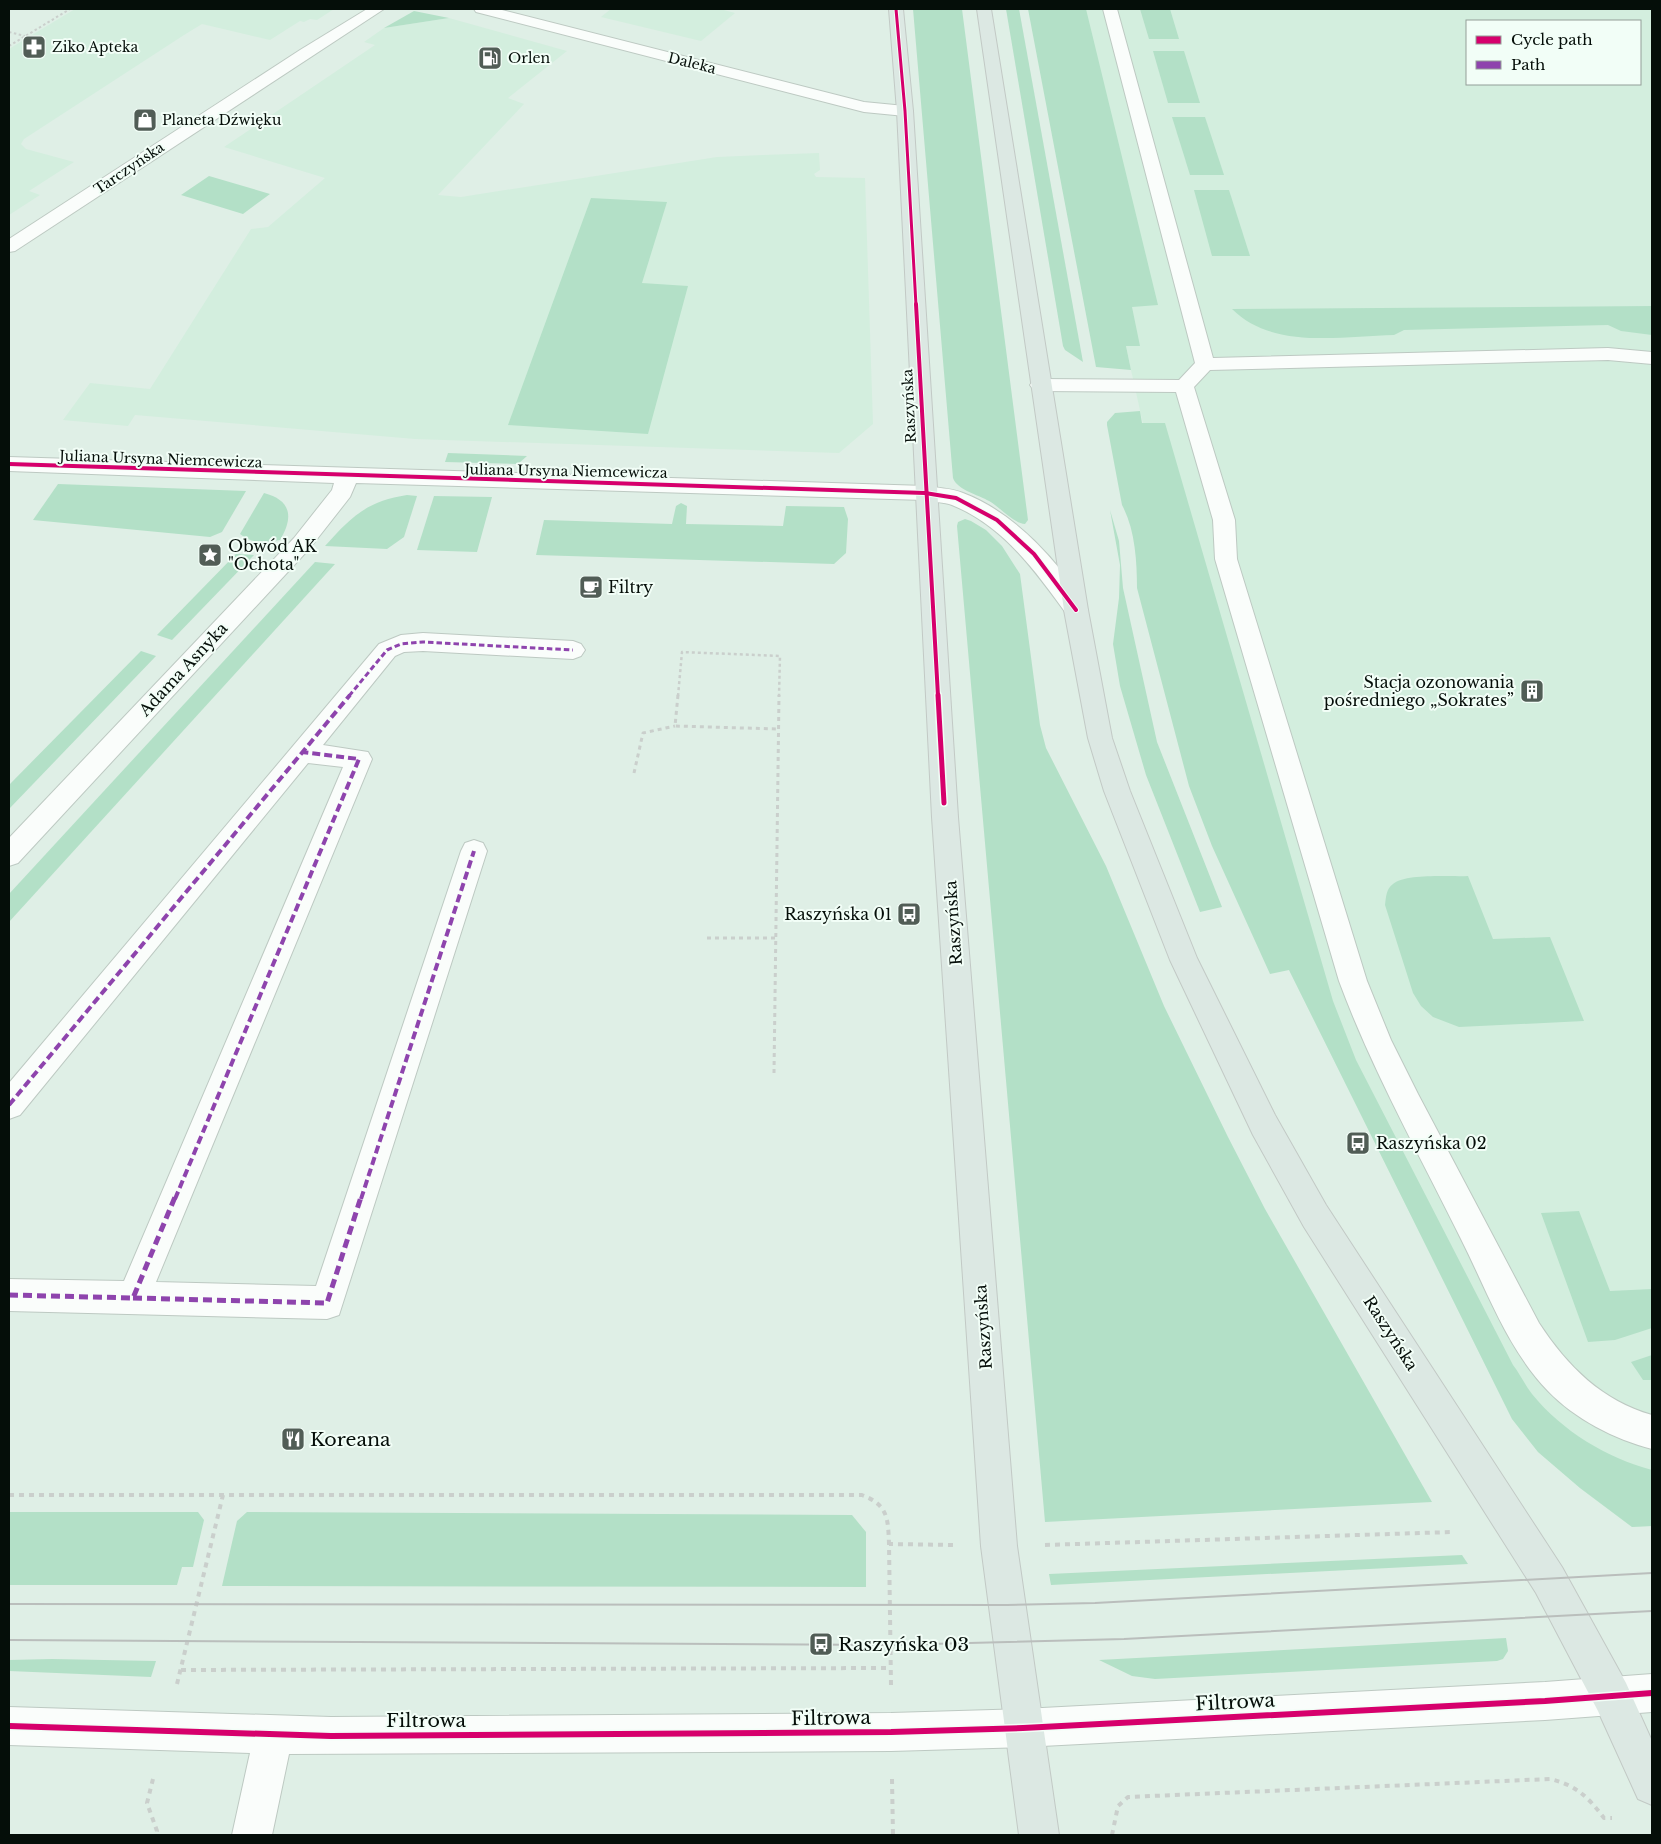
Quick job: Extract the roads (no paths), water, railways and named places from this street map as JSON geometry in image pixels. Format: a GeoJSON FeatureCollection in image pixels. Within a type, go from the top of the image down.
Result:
{"type":"FeatureCollection","features":[{"type":"Feature","properties":{"kind":"main road","name":"Raszyńska"},"geometry":{"type":"LineString","coordinates":[[896,9],[905,111],[925,493],[946,826],[999,1546],[1039,1835]]}},
{"type":"Feature","properties":{"kind":"main road","name":"Raszyńska"},"geometry":{"type":"LineString","coordinates":[[984,9],[1040,385],[1076,610],[1094,711],[1106,758],[1165,914],[1228,1053],[1264,1125],[1315,1216],[1549,1580],[1612,1697],[1652,1785]]}},
{"type":"Feature","properties":{"kind":"street","name":"Tarczyńska"},"geometry":{"type":"LineString","coordinates":[[9,247],[305,53],[377,9]]}},
{"type":"Feature","properties":{"kind":"street","name":"Daleka"},"geometry":{"type":"LineString","coordinates":[[481,9],[864,107],[905,111]]}},
{"type":"Feature","properties":{"kind":"street"},"geometry":{"type":"LineString","coordinates":[[1110,9],[1205,364]]}},
{"type":"Feature","properties":{"kind":"street"},"geometry":{"type":"LineString","coordinates":[[1040,385],[1184,386],[1205,364],[1608,354],[1652,358]]}},
{"type":"Feature","properties":{"kind":"street"},"geometry":{"type":"LineString","coordinates":[[1184,386],[1224,520],[1226,558],[1353,981],[1379,1049],[1518,1317],[1552,1370],[1593,1406],[1627,1424],[1652,1432]]}},
{"type":"Feature","properties":{"kind":"street","name":"Juliana Ursyna Niemcewicza"},"geometry":{"type":"LineString","coordinates":[[9,464],[85,468],[925,493],[956,498],[997,520],[1034,554],[1076,610]]}},
{"type":"Feature","properties":{"kind":"street","name":"Adama Asnyka"},"geometry":{"type":"LineString","coordinates":[[9,855],[302,543],[342,492],[347,476]]}},
{"type":"Feature","properties":{"kind":"street"},"geometry":{"type":"LineString","coordinates":[[9,1105],[387,650],[423,642],[573,650]]}},
{"type":"Feature","properties":{"kind":"street"},"geometry":{"type":"LineString","coordinates":[[133,1298],[359,759],[302,752]]}},
{"type":"Feature","properties":{"kind":"street"},"geometry":{"type":"LineString","coordinates":[[9,1295],[327,1303],[474,851]]}},
{"type":"Feature","properties":{"kind":"street","name":"Filtrowa"},"geometry":{"type":"LineString","coordinates":[[9,1726],[274,1734],[891,1732],[1023,1728],[1612,1697],[1652,1693]]}},
{"type":"Feature","properties":{"kind":"street"},"geometry":{"type":"LineString","coordinates":[[252,1835],[274,1734]]}},
{"type":"Feature","properties":{"kind":"tram line"},"geometry":{"type":"LineString","coordinates":[[9,1604],[1007,1605],[1095,1603],[1652,1573]]}},
{"type":"Feature","properties":{"kind":"tram line"},"geometry":{"type":"LineString","coordinates":[[9,1640],[890,1645],[1124,1639],[1652,1611]]}},
{"type":"Feature","properties":{"kind":"place","name":"Ziko Apteka"},"geometry":{"type":"Point","coordinates":[34,47]}},
{"type":"Feature","properties":{"kind":"place","name":"Orlen"},"geometry":{"type":"Point","coordinates":[490,58]}},
{"type":"Feature","properties":{"kind":"place","name":"Planeta Dźwięku"},"geometry":{"type":"Point","coordinates":[145,120]}},
{"type":"Feature","properties":{"kind":"place","name":"Obwód AK \"Ochota\""},"geometry":{"type":"Point","coordinates":[210,555]}},
{"type":"Feature","properties":{"kind":"place","name":"Filtry"},"geometry":{"type":"Point","coordinates":[591,587]}},
{"type":"Feature","properties":{"kind":"place","name":"Stacja ozonowania pośredniego „Sokrates”"},"geometry":{"type":"Point","coordinates":[1532,691]}},
{"type":"Feature","properties":{"kind":"place","name":"Raszyńska 01"},"geometry":{"type":"Point","coordinates":[909,914]}},
{"type":"Feature","properties":{"kind":"place","name":"Raszyńska 02"},"geometry":{"type":"Point","coordinates":[1358,1143]}},
{"type":"Feature","properties":{"kind":"place","name":"Koreana"},"geometry":{"type":"Point","coordinates":[293,1439]}},
{"type":"Feature","properties":{"kind":"place","name":"Raszyńska 03"},"geometry":{"type":"Point","coordinates":[821,1644]}}]}
